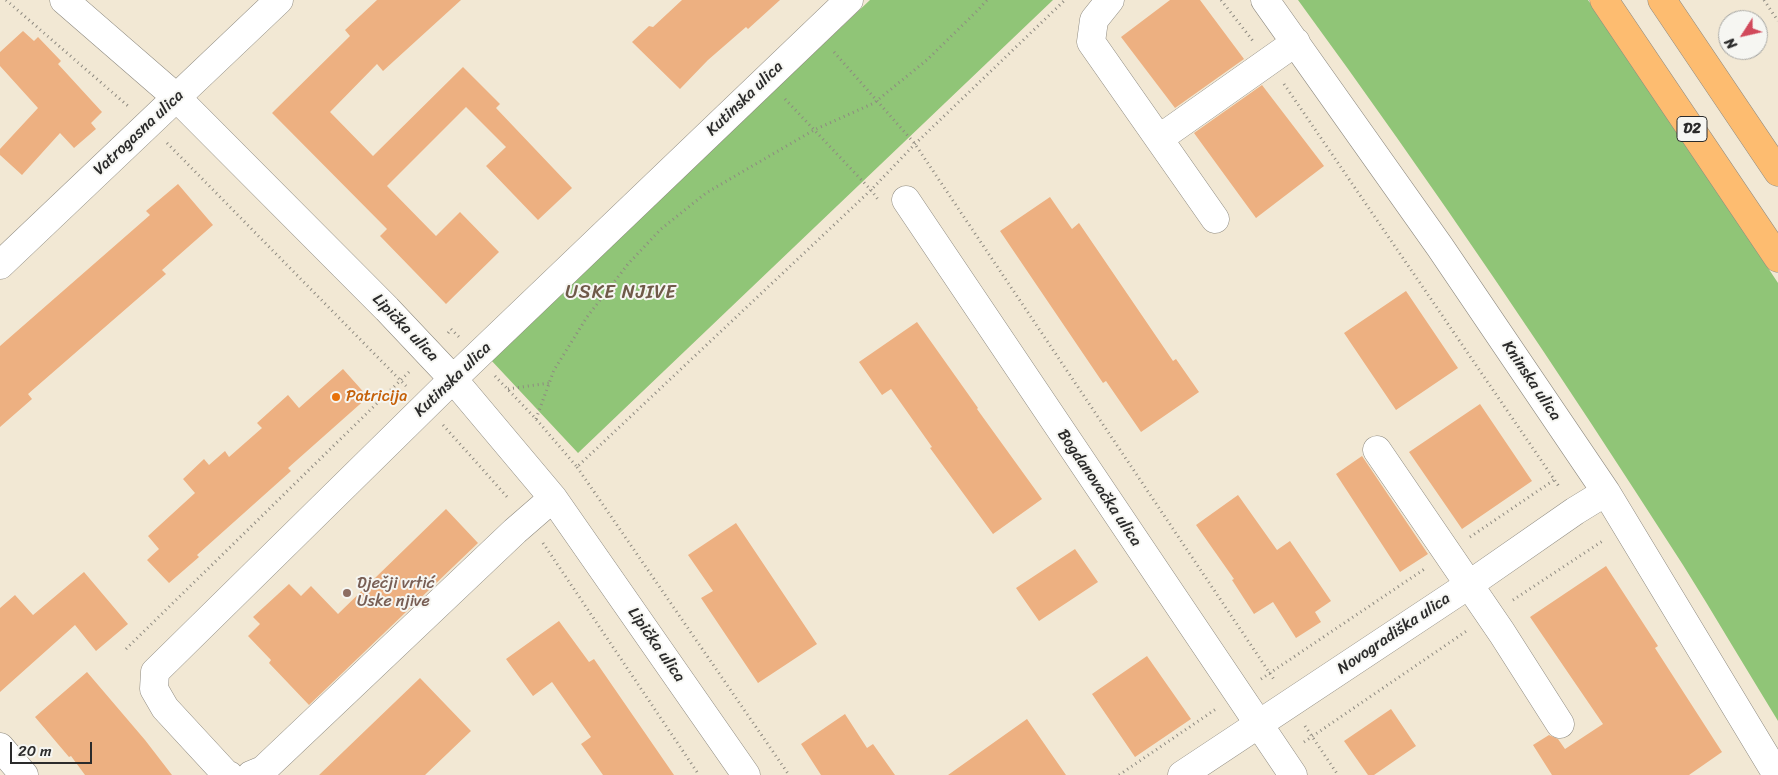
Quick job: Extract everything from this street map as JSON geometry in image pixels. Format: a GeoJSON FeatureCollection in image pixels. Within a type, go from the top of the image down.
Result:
{"type":"FeatureCollection","features":[{"type":"Feature","properties":{"kind":"highway","name":"D2"},"geometry":{"type":"LineString","coordinates":[[1604,0],[1778,258]]}},
{"type":"Feature","properties":{"kind":"highway"},"geometry":{"type":"LineString","coordinates":[[1662,0],[1778,172]]}},
{"type":"Feature","properties":{"kind":"street","name":"Lipička ulica"},"geometry":{"type":"LineString","coordinates":[[64,0],[176,98],[430,353],[453,379],[553,498],[746,775]]}},
{"type":"Feature","properties":{"kind":"street","name":"Vatrogasna ulica"},"geometry":{"type":"LineString","coordinates":[[0,265],[279,0]]}},
{"type":"Feature","properties":{"kind":"street","name":"Kutinska ulica"},"geometry":{"type":"LineString","coordinates":[[229,775],[165,708],[154,689],[155,672],[476,356],[849,0]]}},
{"type":"Feature","properties":{"kind":"street"},"geometry":{"type":"LineString","coordinates":[[1110,0],[1094,20],[1091,42],[1160,138],[1214,219]]}},
{"type":"Feature","properties":{"kind":"street","name":"Kninska ulica"},"geometry":{"type":"LineString","coordinates":[[1265,0],[1440,247],[1606,492],[1777,775]]}},
{"type":"Feature","properties":{"kind":"street"},"geometry":{"type":"LineString","coordinates":[[1160,138],[1296,42]]}},
{"type":"Feature","properties":{"kind":"street","name":"Bogdanovačka ulica"},"geometry":{"type":"LineString","coordinates":[[906,200],[1287,766]]}},
{"type":"Feature","properties":{"kind":"street"},"geometry":{"type":"LineString","coordinates":[[1377,450],[1470,584],[1560,724]]}},
{"type":"Feature","properties":{"kind":"street","name":"Novogradiška ulica"},"geometry":{"type":"LineString","coordinates":[[1182,775],[1606,492]]}},
{"type":"Feature","properties":{"kind":"street"},"geometry":{"type":"LineString","coordinates":[[251,775],[263,770],[527,520],[553,498]]}},
{"type":"Feature","properties":{"kind":"street"},"geometry":{"type":"LineString","coordinates":[[0,746],[24,775]]}},
{"type":"Feature","properties":{"kind":"path"},"geometry":{"type":"LineString","coordinates":[[6,0],[148,124],[426,406],[527,520],[699,775]]}},
{"type":"Feature","properties":{"kind":"path"},"geometry":{"type":"LineString","coordinates":[[536,419],[554,370],[587,317],[628,264],[661,229],[706,193],[814,130],[878,101],[928,59],[978,11],[986,0]]}},
{"type":"Feature","properties":{"kind":"path"},"geometry":{"type":"LineString","coordinates":[[577,466],[871,190],[914,144],[1065,0]]}},
{"type":"Feature","properties":{"kind":"path"},"geometry":{"type":"LineString","coordinates":[[1221,0],[1268,61],[1575,511],[1604,540],[1609,548]]}},
{"type":"Feature","properties":{"kind":"path"},"geometry":{"type":"LineString","coordinates":[[1764,0],[1778,21]]}},
{"type":"Feature","properties":{"kind":"path"},"geometry":{"type":"LineString","coordinates":[[816,32],[914,144],[1338,775]]}},
{"type":"Feature","properties":{"kind":"path"},"geometry":{"type":"LineString","coordinates":[[126,649],[430,353],[451,329],[536,419],[577,466],[789,775]]}},
{"type":"Feature","properties":{"kind":"path"},"geometry":{"type":"LineString","coordinates":[[508,390],[549,382]]}},
{"type":"Feature","properties":{"kind":"path"},"geometry":{"type":"LineString","coordinates":[[1119,775],[1554,480]]}},
{"type":"Feature","properties":{"kind":"path"},"geometry":{"type":"LineString","coordinates":[[1287,766],[1312,736],[1604,540]]}},
{"type":"Feature","properties":{"kind":"green space"},"geometry":{"type":"Polygon","coordinates":[[[870,0],[1053,0],[578,453],[490,359],[870,0]]]}},
{"type":"Feature","properties":{"kind":"green space"},"geometry":{"type":"Polygon","coordinates":[[[1298,0],[1588,0],[1655,97],[1778,283],[1778,721],[1683,565],[1543,350],[1398,139],[1298,0]]]}},
{"type":"Feature","properties":{"kind":"building"},"geometry":{"type":"Polygon","coordinates":[[[377,0],[461,0],[383,71],[377,64],[330,112],[373,156],[463,67],[500,104],[496,108],[572,188],[538,220],[486,166],[506,147],[466,107],[387,186],[436,236],[460,212],[499,252],[446,304],[380,236],[387,229],[272,113],[350,36],[345,30],[377,0]]]}},
{"type":"Feature","properties":{"kind":"building"},"geometry":{"type":"Polygon","coordinates":[[[682,0],[780,0],[748,29],[746,27],[708,60],[680,89],[632,42],[649,26],[653,27],[682,0]]]}},
{"type":"Feature","properties":{"kind":"building"},"geometry":{"type":"Polygon","coordinates":[[[1170,0],[1200,0],[1244,59],[1175,108],[1121,37],[1170,0]]]}},
{"type":"Feature","properties":{"kind":"building"},"geometry":{"type":"Polygon","coordinates":[[[23,31],[34,41],[38,37],[61,61],[58,64],[102,112],[91,123],[96,129],[74,148],[60,133],[22,175],[0,155],[0,149],[38,108],[0,66],[0,52],[23,31]]]}},
{"type":"Feature","properties":{"kind":"building"},"geometry":{"type":"Polygon","coordinates":[[[1262,85],[1324,166],[1256,218],[1194,133],[1262,85]]]}},
{"type":"Feature","properties":{"kind":"building"},"geometry":{"type":"Polygon","coordinates":[[[178,184],[213,225],[162,270],[166,274],[28,394],[32,399],[0,427],[0,346],[150,215],[146,211],[178,184]]]}},
{"type":"Feature","properties":{"kind":"building"},"geometry":{"type":"Polygon","coordinates":[[[1050,197],[1072,229],[1079,223],[1173,361],[1176,359],[1199,392],[1141,432],[1106,381],[1103,383],[1000,231],[1050,197]]]}},
{"type":"Feature","properties":{"kind":"building"},"geometry":{"type":"Polygon","coordinates":[[[1406,291],[1458,368],[1396,410],[1344,333],[1406,291]]]}},
{"type":"Feature","properties":{"kind":"building"},"geometry":{"type":"Polygon","coordinates":[[[917,322],[1042,499],[993,534],[930,448],[932,447],[891,389],[882,395],[859,362],[917,322]]]}},
{"type":"Feature","properties":{"kind":"building"},"geometry":{"type":"Polygon","coordinates":[[[343,369],[368,397],[288,468],[291,471],[197,555],[199,557],[169,583],[147,560],[159,549],[148,536],[195,493],[183,479],[204,459],[209,465],[225,451],[229,457],[262,428],[257,423],[288,395],[299,408],[343,369]]]}},
{"type":"Feature","properties":{"kind":"building"},"geometry":{"type":"Polygon","coordinates":[[[1480,404],[1532,481],[1462,529],[1409,452],[1480,404]]]}},
{"type":"Feature","properties":{"kind":"building"},"geometry":{"type":"Polygon","coordinates":[[[1362,456],[1428,554],[1400,572],[1336,474],[1362,456]]]}},
{"type":"Feature","properties":{"kind":"building"},"geometry":{"type":"Polygon","coordinates":[[[1238,495],[1277,550],[1290,541],[1331,601],[1315,612],[1321,622],[1296,638],[1273,602],[1254,614],[1232,580],[1234,579],[1196,525],[1238,495]]]}},
{"type":"Feature","properties":{"kind":"building"},"geometry":{"type":"Polygon","coordinates":[[[446,509],[478,543],[309,705],[269,663],[271,660],[248,636],[260,624],[253,617],[289,584],[301,596],[311,586],[338,614],[446,509]]]}},
{"type":"Feature","properties":{"kind":"building"},"geometry":{"type":"Polygon","coordinates":[[[736,523],[817,644],[758,683],[701,598],[713,591],[688,555],[736,523]]]}},
{"type":"Feature","properties":{"kind":"building"},"geometry":{"type":"Polygon","coordinates":[[[1075,549],[1098,582],[1039,621],[1016,588],[1075,549]]]}},
{"type":"Feature","properties":{"kind":"building"},"geometry":{"type":"Polygon","coordinates":[[[1606,566],[1658,646],[1655,648],[1722,752],[1689,775],[1552,775],[1533,745],[1549,735],[1558,739],[1565,749],[1603,724],[1530,617],[1606,566]]]}},
{"type":"Feature","properties":{"kind":"building"},"geometry":{"type":"Polygon","coordinates":[[[84,572],[128,624],[96,651],[75,625],[0,692],[0,608],[15,595],[33,615],[84,572]]]}},
{"type":"Feature","properties":{"kind":"building"},"geometry":{"type":"Polygon","coordinates":[[[559,621],[589,662],[594,659],[674,775],[603,775],[581,744],[591,737],[552,682],[533,696],[506,659],[559,621]]]}},
{"type":"Feature","properties":{"kind":"building"},"geometry":{"type":"Polygon","coordinates":[[[1147,656],[1191,719],[1135,757],[1092,694],[1147,656]]]}},
{"type":"Feature","properties":{"kind":"building"},"geometry":{"type":"Polygon","coordinates":[[[87,672],[172,775],[85,775],[71,756],[69,757],[35,717],[87,672]]]}},
{"type":"Feature","properties":{"kind":"building"},"geometry":{"type":"Polygon","coordinates":[[[420,678],[471,731],[425,775],[319,775],[420,678]]]}},
{"type":"Feature","properties":{"kind":"building"},"geometry":{"type":"Polygon","coordinates":[[[1391,709],[1416,746],[1374,775],[1368,775],[1344,741],[1391,709]]]}},
{"type":"Feature","properties":{"kind":"building"},"geometry":{"type":"Polygon","coordinates":[[[845,714],[867,748],[873,744],[895,775],[821,775],[801,744],[845,714]]]}},
{"type":"Feature","properties":{"kind":"building"},"geometry":{"type":"Polygon","coordinates":[[[1027,719],[1066,775],[948,775],[1027,719]]]}},
{"type":"Feature","properties":{"kind":"place","name":"Patricija"},"geometry":{"type":"Point","coordinates":[336,397]}},
{"type":"Feature","properties":{"kind":"place","name":"Dječji vrtić Uske njive"},"geometry":{"type":"Point","coordinates":[347,593]}},
{"type":"Feature","properties":{"kind":"district","name":"USKE NJIVE"},"geometry":{"type":"Point","coordinates":[621,293]}}]}
